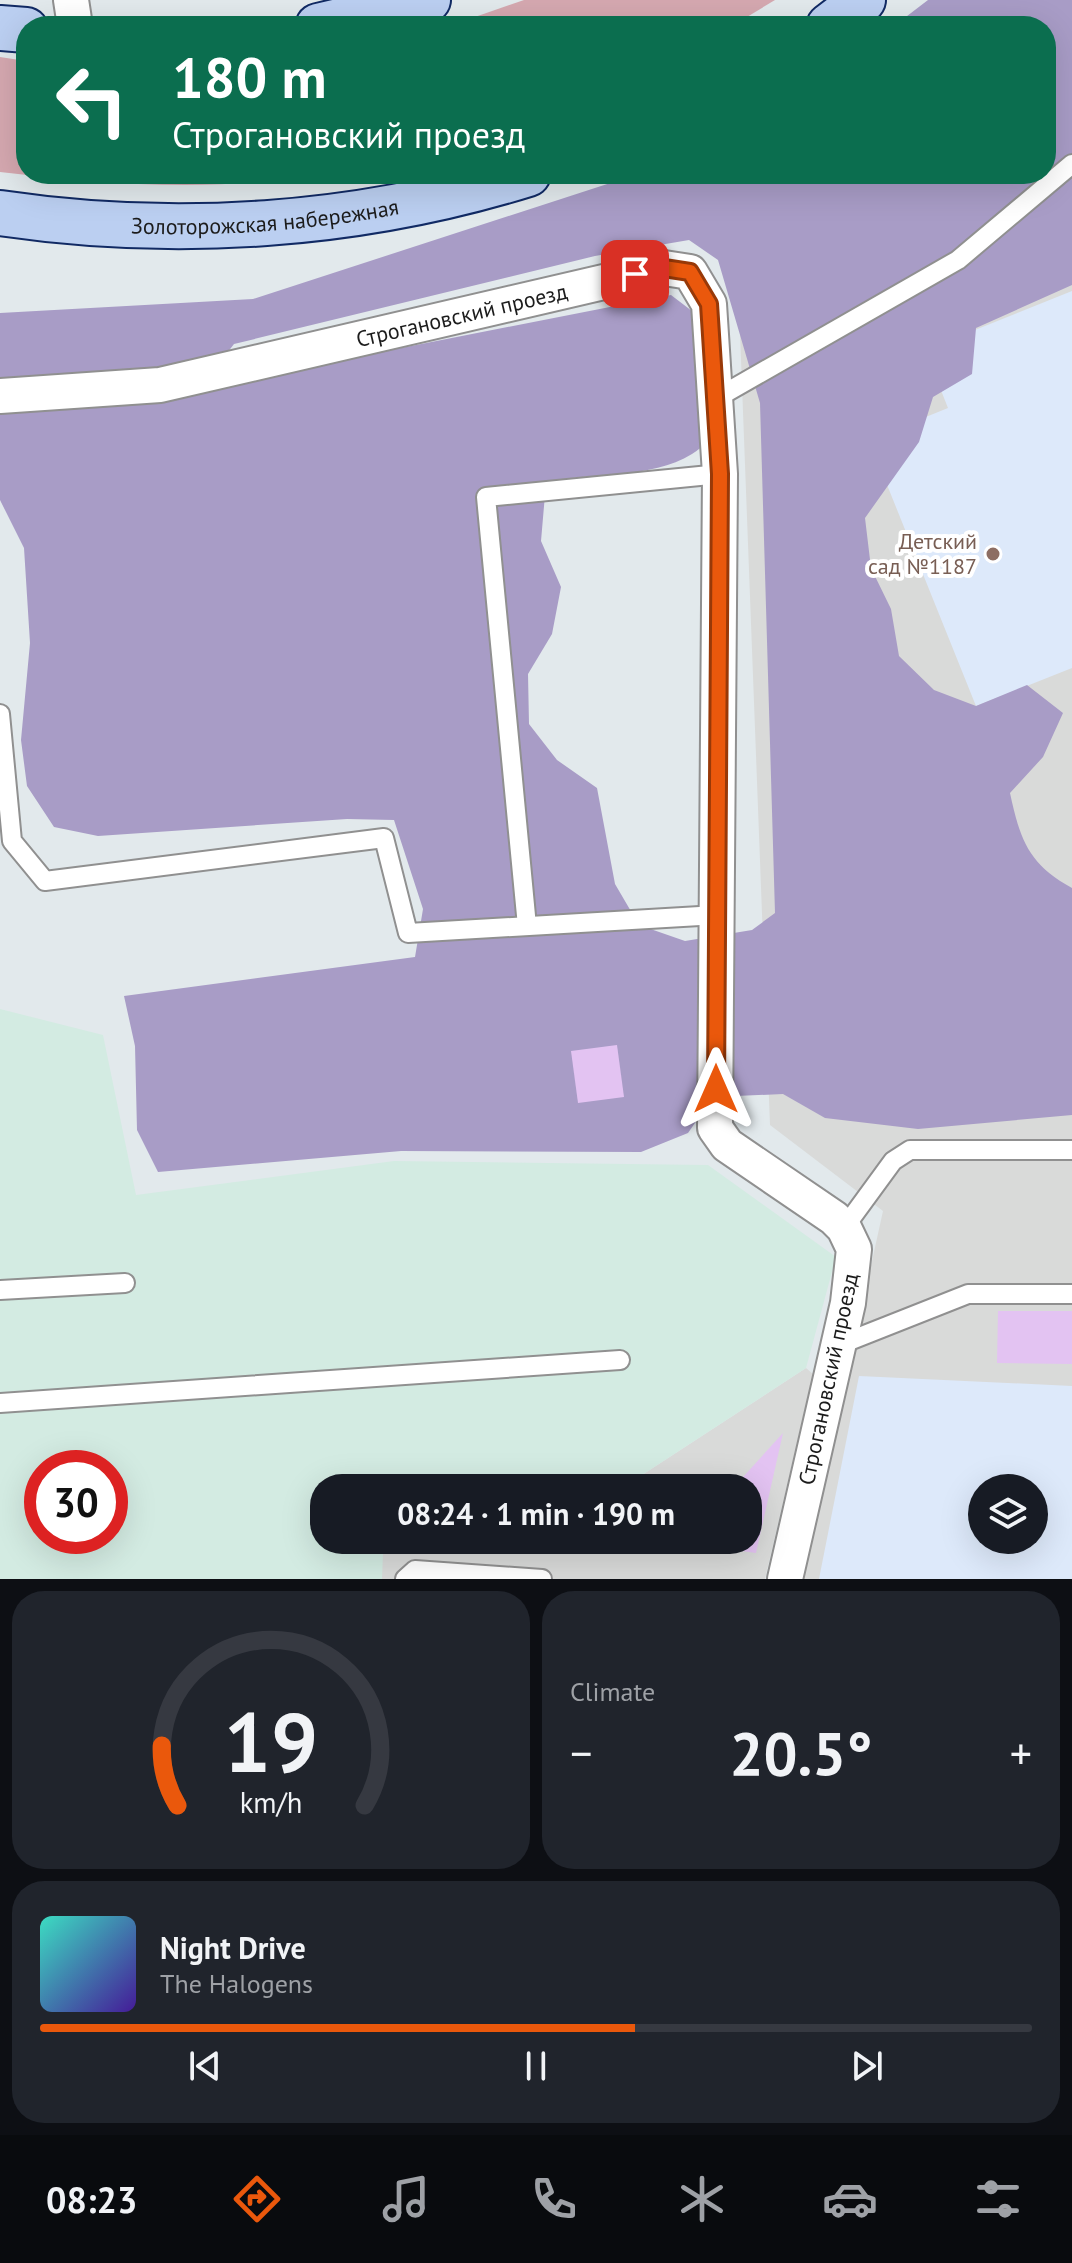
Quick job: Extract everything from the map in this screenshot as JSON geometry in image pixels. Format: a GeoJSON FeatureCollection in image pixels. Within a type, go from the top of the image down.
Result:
{"type":"FeatureCollection","features":[{"type":"Feature","properties":{"kind":"main road"},"geometry":{"type":"LineString","coordinates":[[347,15],[428,0]]}},
{"type":"Feature","properties":{"kind":"main road"},"geometry":{"type":"LineString","coordinates":[[842,16],[863,0]]}},
{"type":"Feature","properties":{"kind":"main road","name":"Золоторожская набережная"},"geometry":{"type":"LineString","coordinates":[[0,213],[67,223],[203,227],[340,217],[430,200],[490,184]]}},
{"type":"Feature","properties":{"kind":"street","name":"Строгановский проезд"},"geometry":{"type":"LineString","coordinates":[[0,396],[160,385],[664,268],[690,272],[709,304],[720,474],[715,1128],[727,1145],[844,1228],[854,1249],[839,1345],[785,1579]]}},
{"type":"Feature","properties":{"kind":"lane"},"geometry":{"type":"LineString","coordinates":[[1056,177],[1072,164]]}},
{"type":"Feature","properties":{"kind":"lane"},"geometry":{"type":"LineString","coordinates":[[715,399],[958,260],[1048,184]]}},
{"type":"Feature","properties":{"kind":"lane"},"geometry":{"type":"LineString","coordinates":[[527,926],[486,497],[720,474]]}},
{"type":"Feature","properties":{"kind":"lane"},"geometry":{"type":"LineString","coordinates":[[0,714],[12,841],[45,881],[384,838],[408,933],[717,915]]}},
{"type":"Feature","properties":{"kind":"lane"},"geometry":{"type":"LineString","coordinates":[[844,1228],[893,1161],[910,1150],[1072,1150]]}},
{"type":"Feature","properties":{"kind":"lane"},"geometry":{"type":"LineString","coordinates":[[0,1290],[125,1283]]}},
{"type":"Feature","properties":{"kind":"lane"},"geometry":{"type":"LineString","coordinates":[[839,1345],[968,1294],[1072,1294]]}},
{"type":"Feature","properties":{"kind":"lane"},"geometry":{"type":"LineString","coordinates":[[0,1403],[620,1360]]}},
{"type":"Feature","properties":{"kind":"lane"},"geometry":{"type":"LineString","coordinates":[[405,1579],[415,1570],[542,1579]]}},
{"type":"Feature","properties":{"kind":"shaded area"},"geometry":{"type":"Polygon","coordinates":[[[524,0],[775,0],[749,16],[478,16],[524,0]]]}},
{"type":"Feature","properties":{"kind":"shaded area"},"geometry":{"type":"Polygon","coordinates":[[[928,0],[1072,0],[1072,285],[976,328],[972,374],[933,397],[919,442],[865,518],[871,568],[891,609],[899,656],[934,690],[976,706],[1027,685],[1063,713],[1043,757],[1010,793],[1028,849],[1045,870],[1072,888],[1072,1115],[918,1129],[825,1118],[783,1094],[713,1097],[688,1133],[641,1152],[401,1151],[158,1172],[137,1130],[135,1046],[124,996],[415,957],[423,909],[394,820],[347,819],[98,836],[54,827],[27,786],[21,740],[30,643],[24,548],[0,500],[0,313],[253,299],[607,184],[1056,184],[1056,16],[907,16],[928,0]],[[689,240],[595,256],[234,344],[224,357],[233,381],[671,295],[726,337],[725,426],[700,448],[658,468],[546,483],[541,541],[561,587],[552,634],[528,674],[529,724],[557,760],[597,788],[615,884],[639,925],[685,941],[752,930],[775,913],[760,403],[718,260],[689,240]]]}},
{"type":"Feature","properties":{"kind":"shaded area"},"geometry":{"type":"Polygon","coordinates":[[[1072,0],[1072,1579],[802,1579],[883,1211],[770,1125],[734,184],[1056,184],[1056,16],[1072,0]]]}},
{"type":"Feature","properties":{"kind":"shaded area"},"geometry":{"type":"Polygon","coordinates":[[[0,57],[16,59],[16,174],[0,172],[0,57]]]}},
{"type":"Feature","properties":{"kind":"shaded area"},"geometry":{"type":"Polygon","coordinates":[[[138,184],[218,184],[199,185],[138,184]]]}},
{"type":"Feature","properties":{"kind":"shaded area","name":"Детский сад №1187"},"geometry":{"type":"Polygon","coordinates":[[[1072,291],[1072,668],[976,706],[869,440],[948,408],[925,350],[1072,291]]]}},
{"type":"Feature","properties":{"kind":"shaded area"},"geometry":{"type":"Polygon","coordinates":[[[0,1009],[103,1035],[136,1195],[394,1161],[708,1165],[836,1257],[806,1368],[644,1474],[310,1474],[310,1554],[383,1554],[382,1579],[0,1579],[0,1009]]]}},
{"type":"Feature","properties":{"kind":"shaded area"},"geometry":{"type":"Polygon","coordinates":[[[617,1045],[624,1097],[578,1103],[571,1051],[617,1045]]]}},
{"type":"Feature","properties":{"kind":"shaded area"},"geometry":{"type":"Polygon","coordinates":[[[998,1311],[1072,1311],[1072,1364],[997,1363],[998,1311]]]}},
{"type":"Feature","properties":{"kind":"shaded area"},"geometry":{"type":"Polygon","coordinates":[[[806,1368],[813,1374],[765,1579],[382,1579],[382,1554],[762,1554],[762,1474],[644,1474],[806,1368]]]}},
{"type":"Feature","properties":{"kind":"shaded area"},"geometry":{"type":"Polygon","coordinates":[[[859,1376],[1072,1386],[1072,1579],[819,1579],[859,1376]]]}},
{"type":"Feature","properties":{"kind":"shaded area"},"geometry":{"type":"Polygon","coordinates":[[[783,1433],[762,1526],[762,1474],[746,1474],[783,1433]]]}},
{"type":"Feature","properties":{"kind":"place","name":"Детский сад №1187"},"geometry":{"type":"Point","coordinates":[993,554]}},
{"type":"Feature","properties":{"kind":"route"},"geometry":{"type":"LineString","coordinates":[[635,274],[664,268],[690,272],[709,304],[720,474],[716,1089]]}}]}
